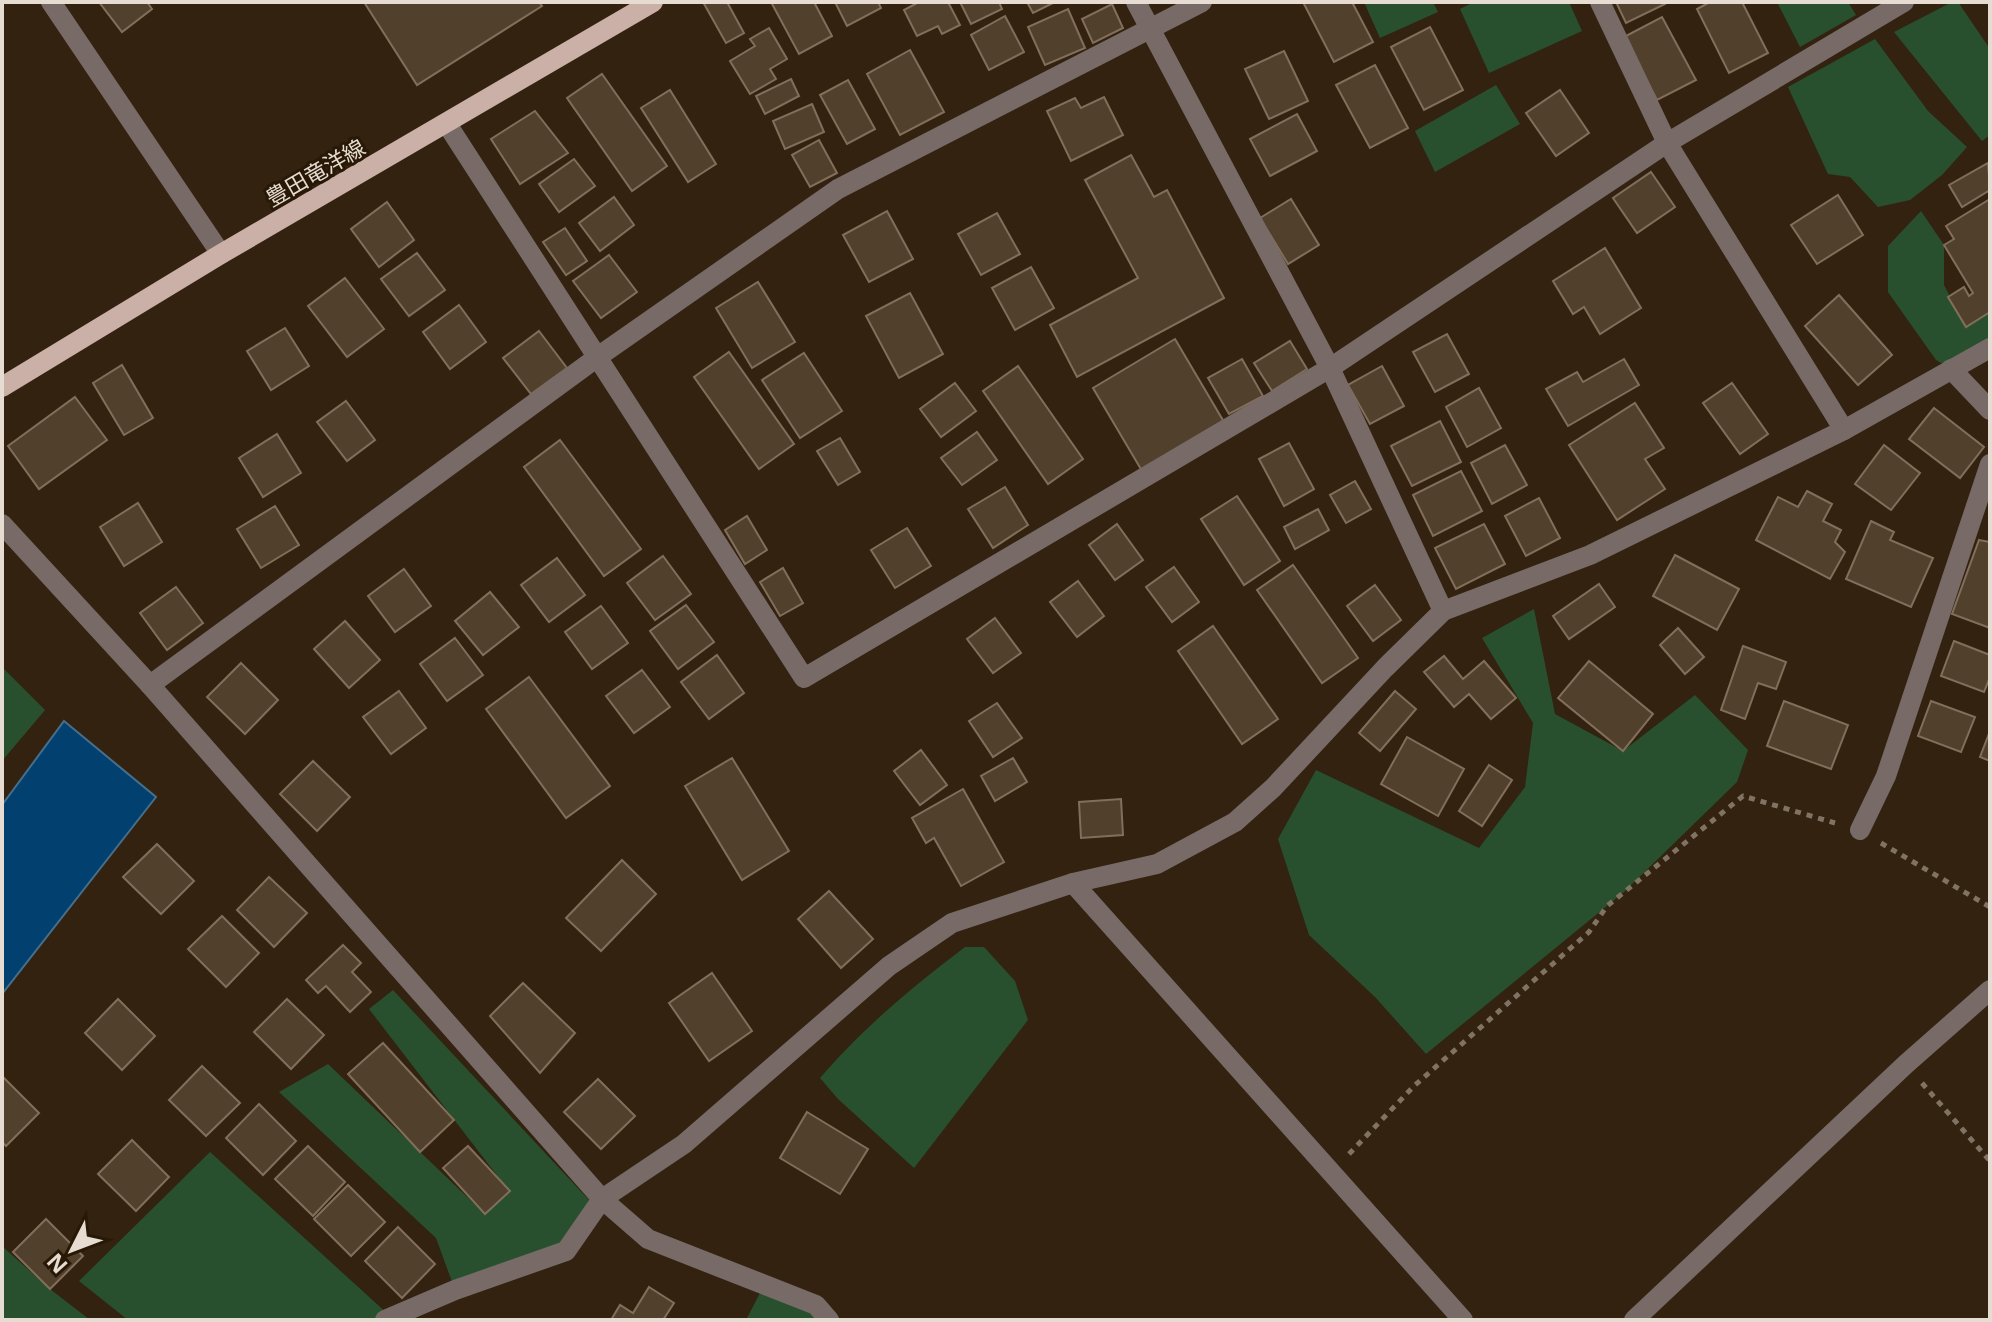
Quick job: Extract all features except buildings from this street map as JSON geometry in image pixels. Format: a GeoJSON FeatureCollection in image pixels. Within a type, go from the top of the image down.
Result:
{"type":"FeatureCollection","features":[{"type":"Feature","properties":{"kind":"main road","name":"豊田竜洋線"},"geometry":{"type":"LineString","coordinates":[[2,387],[221,254],[653,2]]}},
{"type":"Feature","properties":{"kind":"street"},"geometry":{"type":"LineString","coordinates":[[51,2],[221,254]]}},
{"type":"Feature","properties":{"kind":"street"},"geometry":{"type":"LineString","coordinates":[[1136,2],[1330,368],[1443,611]]}},
{"type":"Feature","properties":{"kind":"street"},"geometry":{"type":"LineString","coordinates":[[150,685],[599,356],[838,189],[1202,2]]}},
{"type":"Feature","properties":{"kind":"street"},"geometry":{"type":"LineString","coordinates":[[1600,2],[1667,143],[1844,430]]}},
{"type":"Feature","properties":{"kind":"street"},"geometry":{"type":"LineString","coordinates":[[447,124],[804,678],[1330,368],[1667,143],[1904,2]]}},
{"type":"Feature","properties":{"kind":"street"},"geometry":{"type":"LineString","coordinates":[[385,1320],[455,1290],[566,1251],[602,1199],[684,1144],[889,966],[952,923],[1073,883],[1157,864],[1235,822],[1273,788],[1443,611],[1590,555],[1844,430],[1990,348]]}},
{"type":"Feature","properties":{"kind":"street"},"geometry":{"type":"LineString","coordinates":[[1951,369],[1990,410]]}},
{"type":"Feature","properties":{"kind":"street"},"geometry":{"type":"LineString","coordinates":[[1860,830],[1886,776],[1990,464]]}},
{"type":"Feature","properties":{"kind":"street"},"geometry":{"type":"LineString","coordinates":[[2,524],[150,685],[602,1199],[648,1239],[816,1305],[829,1320]]}},
{"type":"Feature","properties":{"kind":"street"},"geometry":{"type":"LineString","coordinates":[[1073,883],[1463,1320]]}},
{"type":"Feature","properties":{"kind":"street"},"geometry":{"type":"LineString","coordinates":[[1634,1320],[1906,1064],[1990,990]]}},
{"type":"Feature","properties":{"kind":"path"},"geometry":{"type":"LineString","coordinates":[[1332,1172],[1414,1086],[1589,932],[1607,906],[1743,796],[1860,830],[1990,907]]}},
{"type":"Feature","properties":{"kind":"path"},"geometry":{"type":"LineString","coordinates":[[1906,1064],[1990,1161]]}},
{"type":"Feature","properties":{"kind":"green space"},"geometry":{"type":"Polygon","coordinates":[[[1364,2],[1433,2],[1438,12],[1380,38],[1364,2]]]}},
{"type":"Feature","properties":{"kind":"green space"},"geometry":{"type":"Polygon","coordinates":[[[1474,2],[1569,2],[1582,31],[1489,73],[1460,9],[1474,2]]]}},
{"type":"Feature","properties":{"kind":"green space"},"geometry":{"type":"Polygon","coordinates":[[[1777,2],[1848,2],[1856,15],[1800,47],[1777,2]]]}},
{"type":"Feature","properties":{"kind":"green space"},"geometry":{"type":"Polygon","coordinates":[[[1952,2],[1958,2],[1990,49],[1990,135],[1982,141],[1894,32],[1952,2]]]}},
{"type":"Feature","properties":{"kind":"green space"},"geometry":{"type":"Polygon","coordinates":[[[1875,39],[1928,111],[1967,147],[1942,175],[1910,200],[1878,207],[1850,177],[1828,174],[1788,87],[1875,39]]]}},
{"type":"Feature","properties":{"kind":"green space"},"geometry":{"type":"Polygon","coordinates":[[[1496,85],[1520,124],[1435,172],[1415,131],[1496,85]]]}},
{"type":"Feature","properties":{"kind":"green space"},"geometry":{"type":"Polygon","coordinates":[[[1921,211],[1944,245],[1944,285],[1965,326],[1990,312],[1990,348],[1951,369],[1936,360],[1888,292],[1888,246],[1921,211]]]}},
{"type":"Feature","properties":{"kind":"green space"},"geometry":{"type":"Polygon","coordinates":[[[1534,609],[1555,714],[1623,751],[1695,695],[1748,750],[1737,782],[1624,892],[1426,1054],[1375,997],[1309,935],[1278,839],[1316,770],[1479,848],[1525,787],[1533,723],[1482,638],[1534,609]]]}},
{"type":"Feature","properties":{"kind":"green space"},"geometry":{"type":"Polygon","coordinates":[[[2,667],[45,710],[2,761],[2,667]]]}},
{"type":"Feature","properties":{"kind":"green space"},"geometry":{"type":"Polygon","coordinates":[[[965,947],[984,947],[1015,981],[1028,1020],[914,1168],[838,1099],[820,1078],[889,1009],[965,947]]]}},
{"type":"Feature","properties":{"kind":"green space"},"geometry":{"type":"Polygon","coordinates":[[[393,990],[589,1200],[566,1251],[455,1290],[436,1238],[279,1092],[328,1064],[485,1214],[509,1191],[369,1009],[393,990]]]}},
{"type":"Feature","properties":{"kind":"green space"},"geometry":{"type":"Polygon","coordinates":[[[210,1152],[390,1316],[385,1320],[128,1320],[79,1281],[210,1152]]]}},
{"type":"Feature","properties":{"kind":"green space"},"geometry":{"type":"Polygon","coordinates":[[[2,1246],[50,1289],[90,1320],[2,1320],[2,1246]]]}},
{"type":"Feature","properties":{"kind":"green space"},"geometry":{"type":"Polygon","coordinates":[[[761,1291],[829,1320],[746,1320],[761,1291]]]}},
{"type":"Feature","properties":{"kind":"water"},"geometry":{"type":"Polygon","coordinates":[[[64,721],[156,797],[2,994],[2,805],[64,721]]]}}]}
